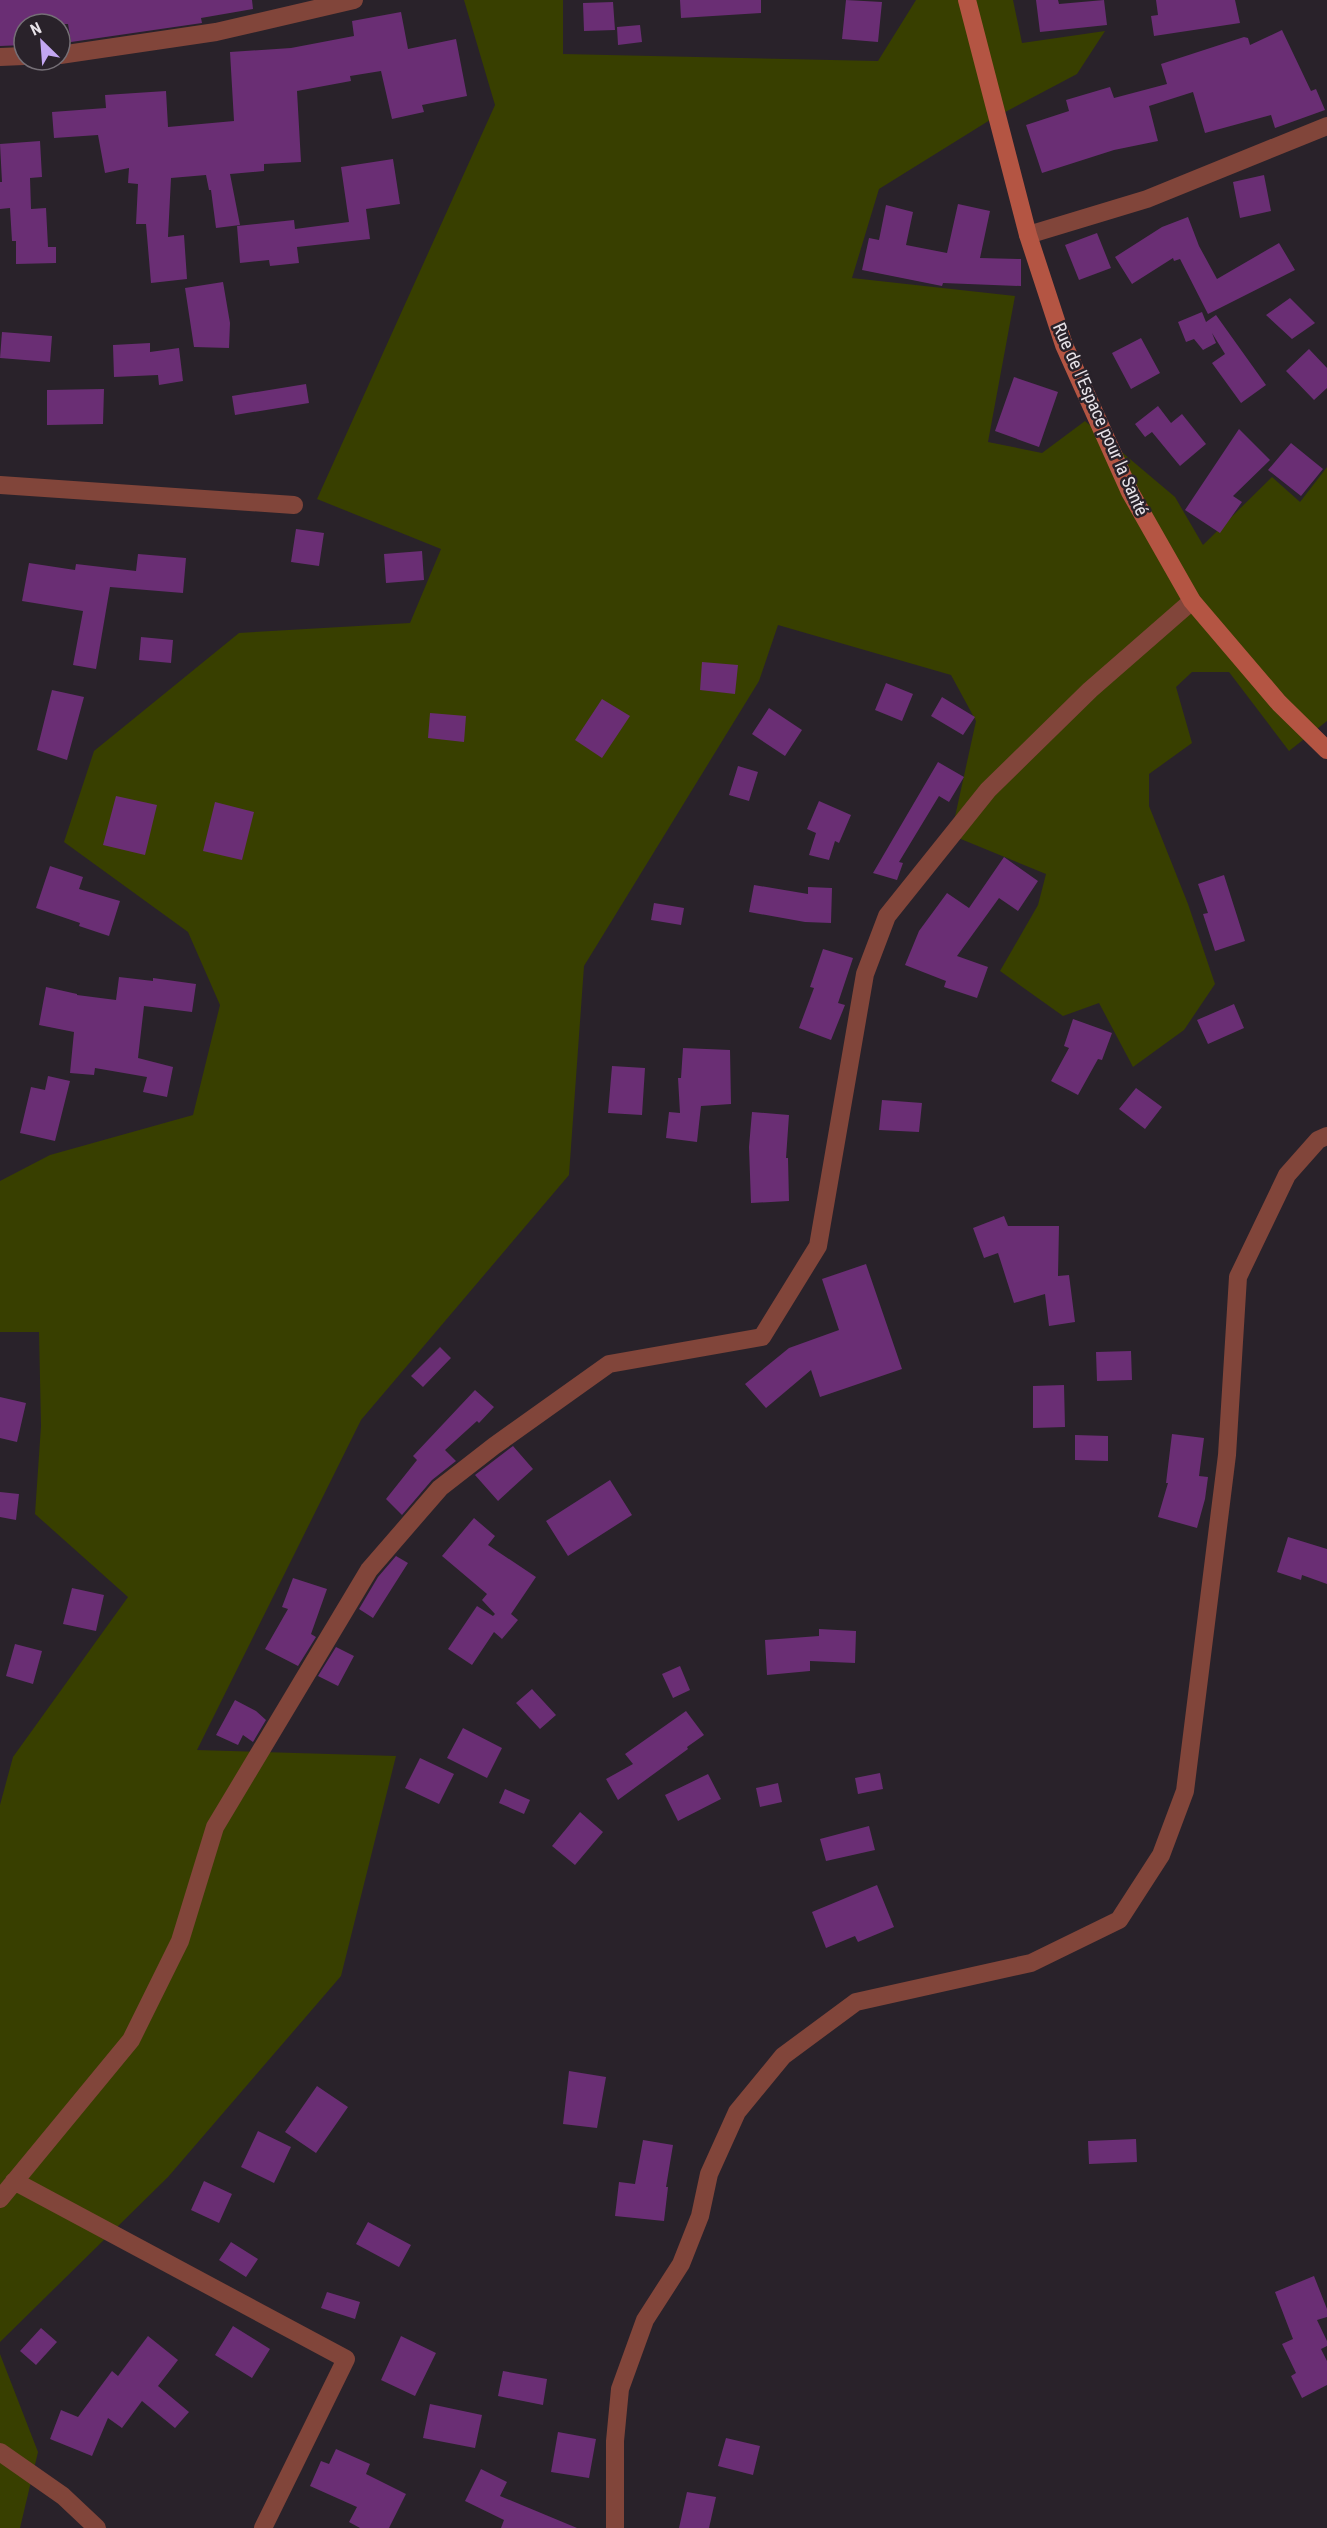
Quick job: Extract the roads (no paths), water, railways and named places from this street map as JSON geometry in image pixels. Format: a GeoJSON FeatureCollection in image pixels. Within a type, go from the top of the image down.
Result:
{"type":"FeatureCollection","features":[{"type":"Feature","properties":{"kind":"street"},"geometry":{"type":"LineString","coordinates":[[72,54],[216,32],[276,9],[354,0]]}},
{"type":"Feature","properties":{"kind":"street","name":"Rue de l'Espace pour la Santé"},"geometry":{"type":"LineString","coordinates":[[967,0],[1028,235],[1064,345],[1130,492],[1192,601],[1279,703],[1327,750]]}},
{"type":"Feature","properties":{"kind":"street"},"geometry":{"type":"LineString","coordinates":[[1028,235],[1147,199],[1327,126]]}},
{"type":"Feature","properties":{"kind":"street"},"geometry":{"type":"LineString","coordinates":[[0,485],[294,505]]}},
{"type":"Feature","properties":{"kind":"street"},"geometry":{"type":"LineString","coordinates":[[0,2199],[131,2040],[180,1941],[215,1827],[369,1569],[433,1497],[494,1446],[609,1364],[762,1337],[818,1246],[865,974],[887,916],[988,790],[1090,690],[1192,601]]}},
{"type":"Feature","properties":{"kind":"street"},"geometry":{"type":"LineString","coordinates":[[615,2528],[615,2441],[620,2389],[645,2320],[681,2264],[700,2216],[709,2174],[737,2112],[783,2056],[856,2002],[1031,1963],[1119,1920],[1161,1855],[1185,1791],[1227,1455],[1238,1277],[1287,1175],[1318,1140],[1327,1136]]}},
{"type":"Feature","properties":{"kind":"street"},"geometry":{"type":"LineString","coordinates":[[14,2181],[346,2359],[263,2528]]}},
{"type":"Feature","properties":{"kind":"street"},"geometry":{"type":"LineString","coordinates":[[0,2452],[63,2496],[97,2528]]}}]}
